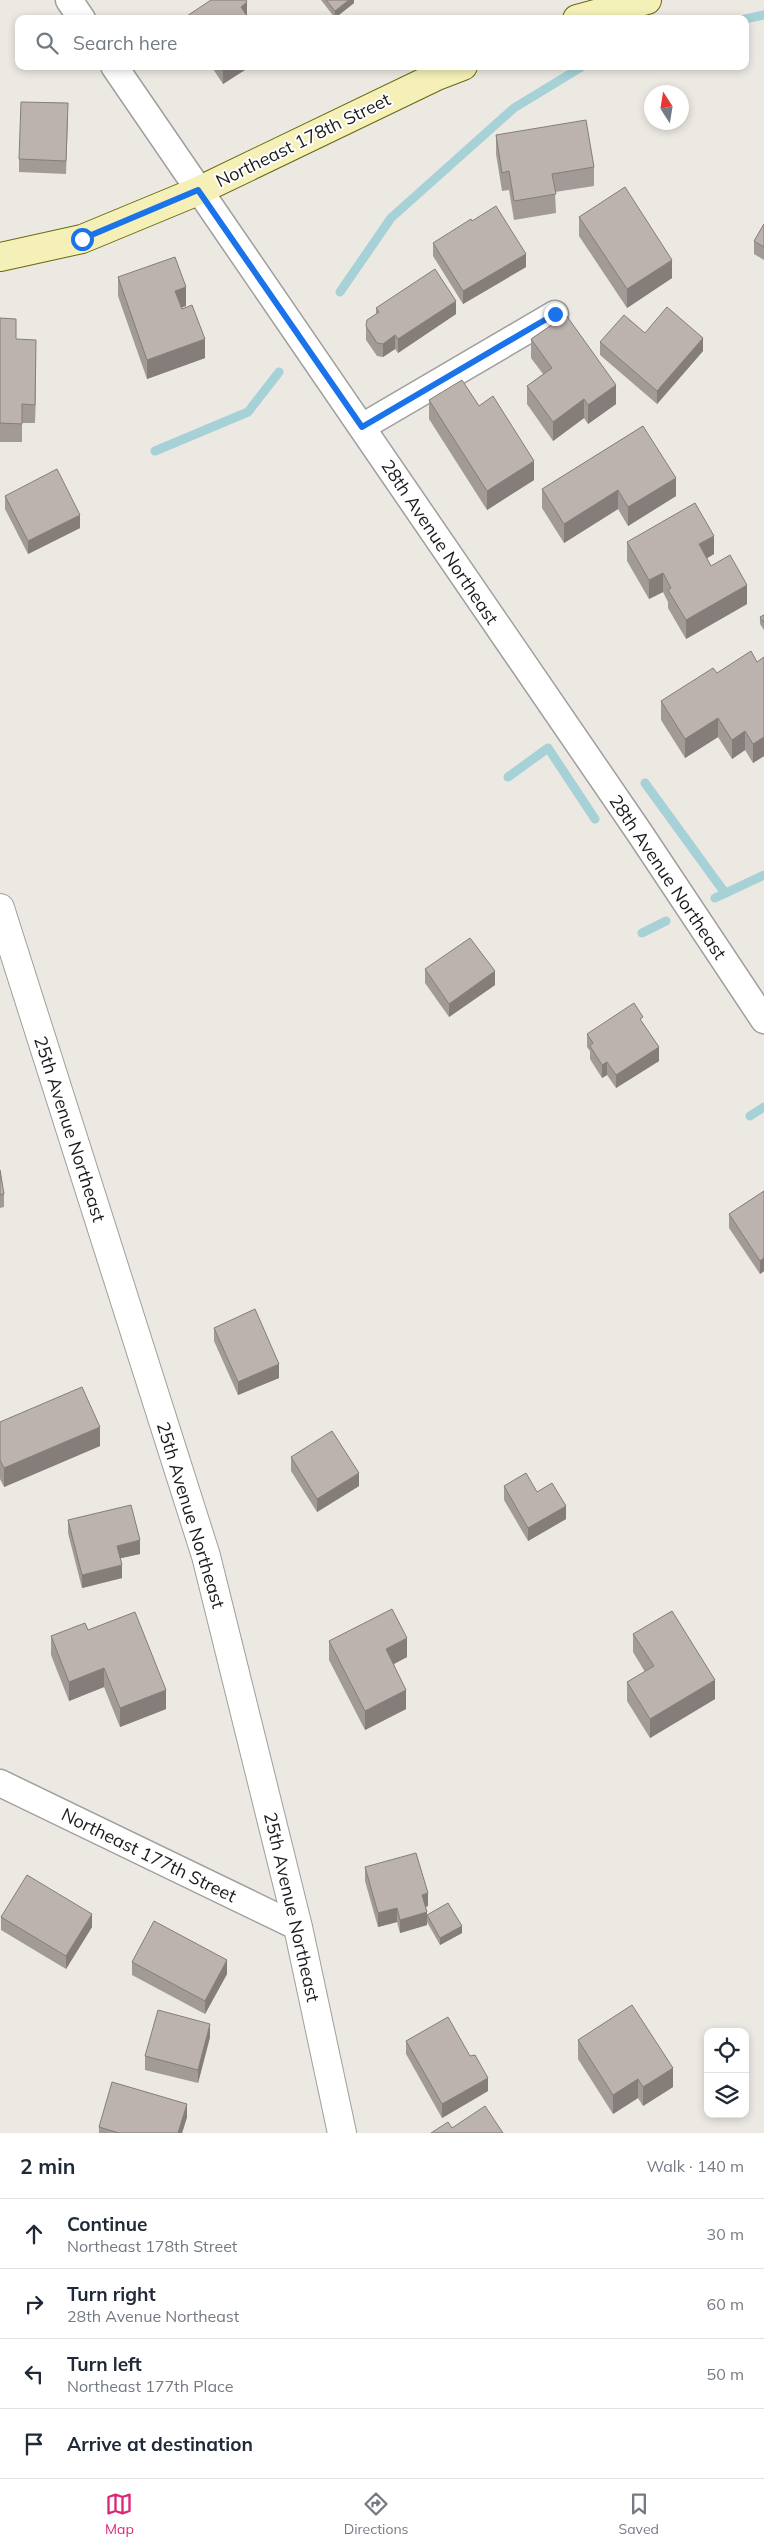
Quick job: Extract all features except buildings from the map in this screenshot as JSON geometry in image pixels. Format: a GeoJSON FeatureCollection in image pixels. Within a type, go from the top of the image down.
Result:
{"type":"FeatureCollection","features":[{"type":"Feature","properties":{"kind":"main road"},"geometry":{"type":"LineString","coordinates":[[592,15],[647,0]]}},
{"type":"Feature","properties":{"kind":"main road","name":"Northeast 178th Street"},"geometry":{"type":"LineString","coordinates":[[0,257],[82,239],[198,190],[428,80],[453,70]]}},
{"type":"Feature","properties":{"kind":"street"},"geometry":{"type":"LineString","coordinates":[[69,0],[79,15]]}},
{"type":"Feature","properties":{"kind":"street","name":"28th Avenue Northeast"},"geometry":{"type":"LineString","coordinates":[[117,70],[362,427],[764,1020]]}},
{"type":"Feature","properties":{"kind":"street"},"geometry":{"type":"LineString","coordinates":[[362,427],[555,314]]}},
{"type":"Feature","properties":{"kind":"street","name":"25th Avenue Northeast"},"geometry":{"type":"LineString","coordinates":[[0,908],[206,1556],[298,1927],[342,2133]]}},
{"type":"Feature","properties":{"kind":"street","name":"Northeast 177th Street"},"geometry":{"type":"LineString","coordinates":[[0,1783],[298,1927]]}},
{"type":"Feature","properties":{"kind":"waterway"},"geometry":{"type":"LineString","coordinates":[[749,18],[764,15]]}},
{"type":"Feature","properties":{"kind":"waterway"},"geometry":{"type":"LineString","coordinates":[[340,292],[391,218],[514,108],[576,70]]}},
{"type":"Feature","properties":{"kind":"waterway"},"geometry":{"type":"LineString","coordinates":[[155,451],[248,412],[279,372]]}},
{"type":"Feature","properties":{"kind":"waterway"},"geometry":{"type":"LineString","coordinates":[[508,777],[548,748],[595,819]]}},
{"type":"Feature","properties":{"kind":"waterway"},"geometry":{"type":"LineString","coordinates":[[645,783],[725,893]]}},
{"type":"Feature","properties":{"kind":"waterway"},"geometry":{"type":"LineString","coordinates":[[715,898],[764,875]]}},
{"type":"Feature","properties":{"kind":"waterway"},"geometry":{"type":"LineString","coordinates":[[642,933],[666,921]]}},
{"type":"Feature","properties":{"kind":"waterway"},"geometry":{"type":"LineString","coordinates":[[750,1116],[764,1107]]}},
{"type":"Feature","properties":{"kind":"route"},"geometry":{"type":"LineString","coordinates":[[82,239],[198,190],[362,427],[555,314]]}}]}
